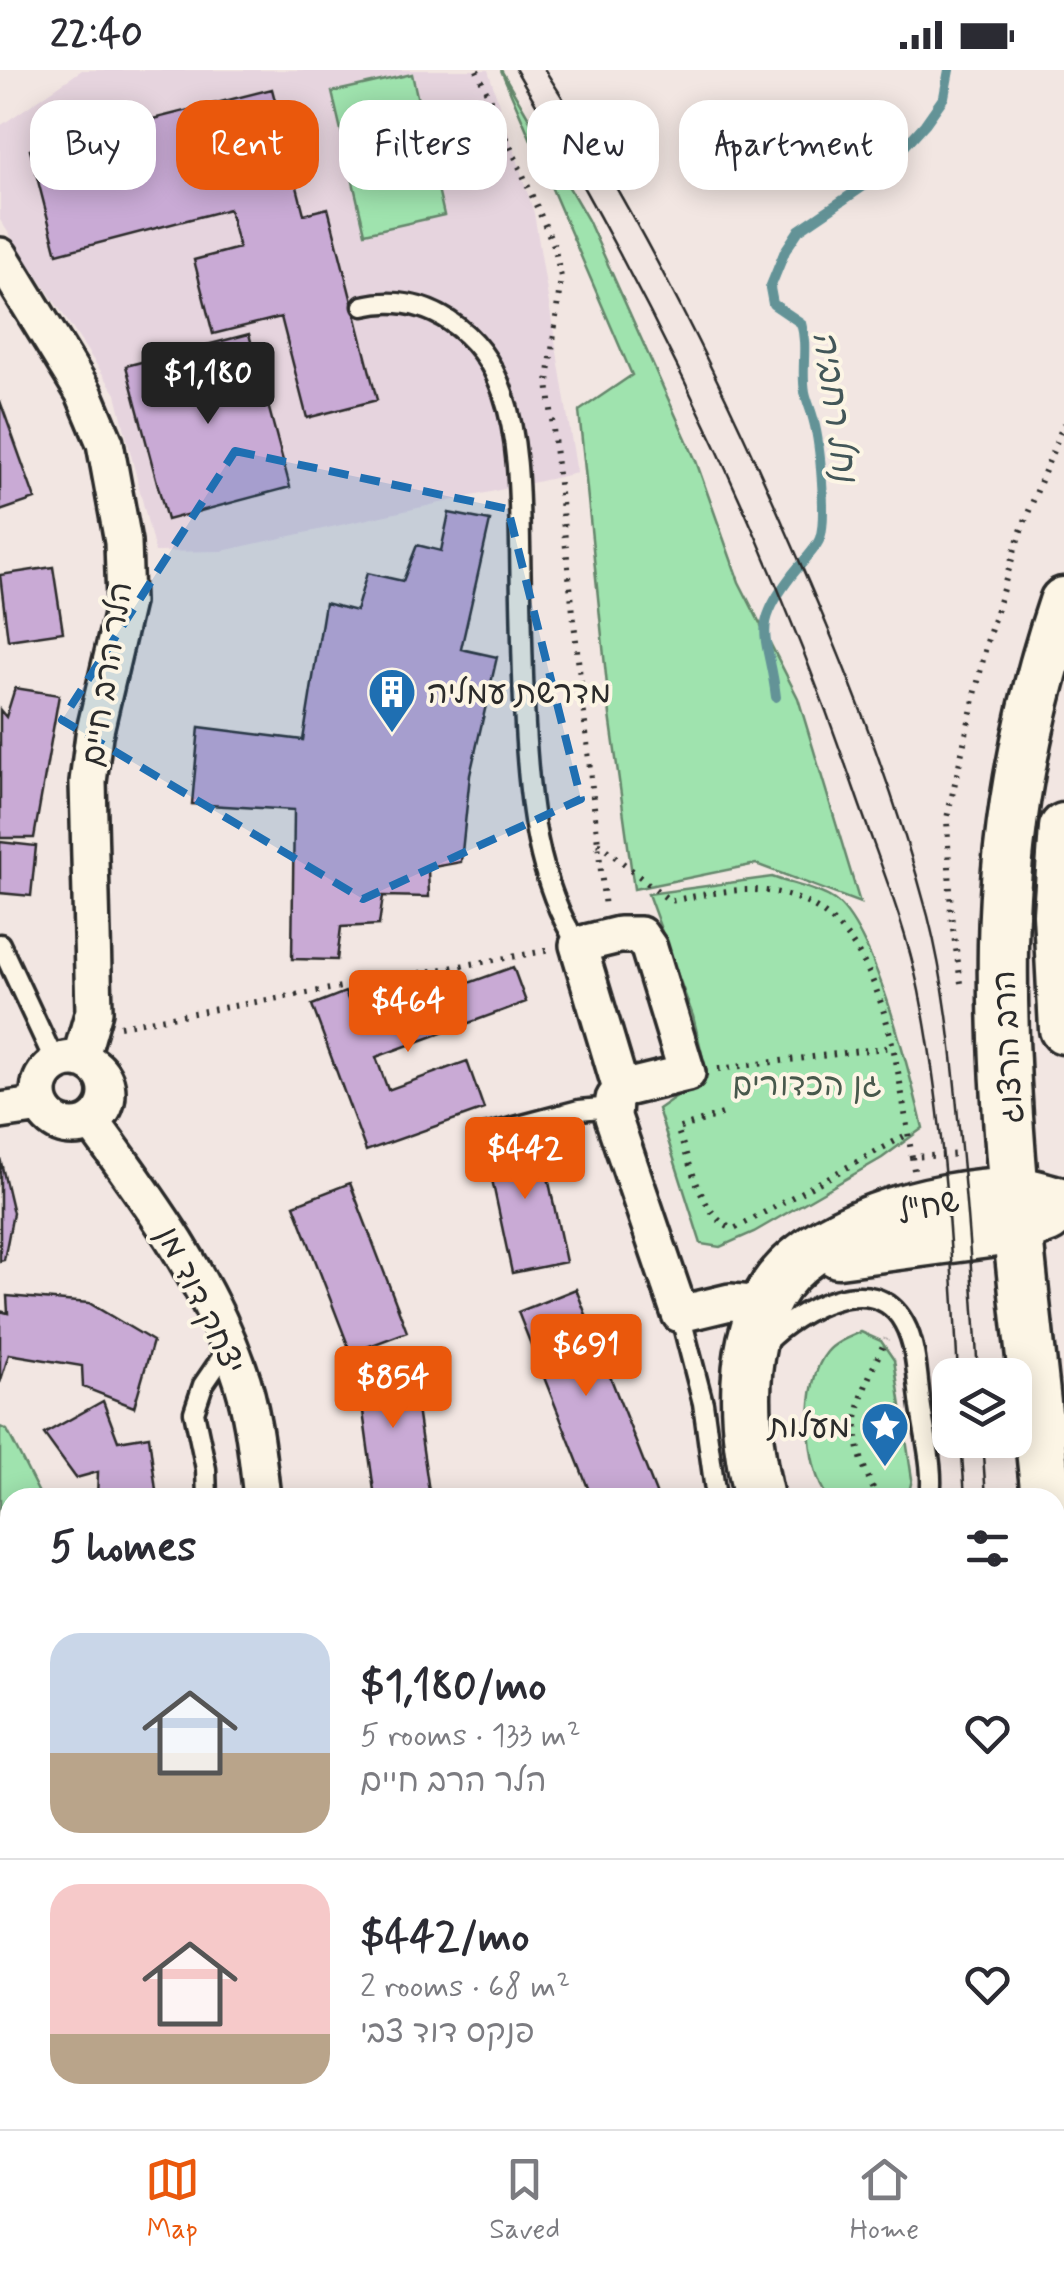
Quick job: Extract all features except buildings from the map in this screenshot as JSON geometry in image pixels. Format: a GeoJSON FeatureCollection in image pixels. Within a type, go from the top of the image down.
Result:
{"type":"FeatureCollection","features":[{"type":"Feature","properties":{"kind":"main road","name":"הרב הרצוג"},"geometry":{"type":"LineString","coordinates":[[1045,1488],[1003,1015],[1006,880],[1030,726],[1064,602]]}},
{"type":"Feature","properties":{"kind":"main road","name":"הרב הרצוג"},"geometry":{"type":"LineString","coordinates":[[1064,828],[1058,914],[1064,1029]]}},
{"type":"Feature","properties":{"kind":"main road","name":"שח\"ל"},"geometry":{"type":"LineString","coordinates":[[748,1488],[748,1367],[764,1305],[778,1280],[831,1239],[892,1212],[946,1200],[1064,1212]]}},
{"type":"Feature","properties":{"kind":"main road","name":"שח\"ל"},"geometry":{"type":"LineString","coordinates":[[1018,1210],[1064,1203]]}},
{"type":"Feature","properties":{"kind":"street","name":"הלר הרב חיים"},"geometry":{"type":"LineString","coordinates":[[0,256],[84,393],[105,444],[123,542],[125,602],[94,734],[88,782],[94,1011],[75,1052]]}},
{"type":"Feature","properties":{"kind":"street"},"geometry":{"type":"LineString","coordinates":[[617,1098],[687,1073],[650,948],[640,935],[632,934],[570,947],[617,1098],[613,1117],[680,1314],[730,1302],[764,1305]]}},
{"type":"Feature","properties":{"kind":"street"},"geometry":{"type":"LineString","coordinates":[[75,1052],[106,1083],[106,1102],[92,1122],[68,1128],[47,1116],[41,1105],[40,1082],[75,1052]]}},
{"type":"Feature","properties":{"kind":"street"},"geometry":{"type":"LineString","coordinates":[[0,1111],[41,1105]]}},
{"type":"Feature","properties":{"kind":"street","name":"יצחק דוד מן"},"geometry":{"type":"LineString","coordinates":[[92,1122],[169,1227],[229,1347],[255,1438],[261,1488]]}},
{"type":"Feature","properties":{"kind":"lane"},"geometry":{"type":"LineString","coordinates":[[363,306],[389,300],[430,311],[460,326],[485,357],[503,392],[514,441],[519,502],[525,730],[539,849],[570,947]]}},
{"type":"Feature","properties":{"kind":"lane"},"geometry":{"type":"LineString","coordinates":[[0,944],[75,1052]]}},
{"type":"Feature","properties":{"kind":"lane"},"geometry":{"type":"LineString","coordinates":[[481,1136],[617,1098]]}},
{"type":"Feature","properties":{"kind":"lane"},"geometry":{"type":"LineString","coordinates":[[748,1367],[768,1340],[813,1308],[861,1296],[887,1305],[904,1323],[909,1335],[930,1488]]}},
{"type":"Feature","properties":{"kind":"lane"},"geometry":{"type":"LineString","coordinates":[[680,1314],[704,1403],[745,1488]]}},
{"type":"Feature","properties":{"kind":"lane"},"geometry":{"type":"LineString","coordinates":[[207,1488],[194,1412],[203,1385],[229,1347]]}},
{"type":"Feature","properties":{"kind":"path"},"geometry":{"type":"LineString","coordinates":[[477,70],[554,246],[560,278],[548,382],[606,914]]}},
{"type":"Feature","properties":{"kind":"path"},"geometry":{"type":"LineString","coordinates":[[598,843],[670,901],[752,890],[780,893],[812,906],[833,921],[856,946],[876,982],[912,1157]]}},
{"type":"Feature","properties":{"kind":"path"},"geometry":{"type":"LineString","coordinates":[[75,1052],[570,947]]}},
{"type":"Feature","properties":{"kind":"path"},"geometry":{"type":"LineString","coordinates":[[687,1073],[892,1047]]}},
{"type":"Feature","properties":{"kind":"path"},"geometry":{"type":"LineString","coordinates":[[722,1114],[677,1129],[708,1208],[720,1223],[734,1228],[908,1134]]}},
{"type":"Feature","properties":{"kind":"path"},"geometry":{"type":"LineString","coordinates":[[874,1488],[858,1451],[856,1420],[859,1399],[888,1335]]}},
{"type":"Feature","properties":{"kind":"highlighted area"},"geometry":{"type":"Polygon","coordinates":[[[235,451],[508,509],[581,799],[363,899],[62,720],[235,451]]]}},
{"type":"Feature","properties":{"kind":"shaded area"},"geometry":{"type":"Polygon","coordinates":[[[82,70],[488,70],[498,100],[339,100],[339,190],[507,190],[507,129],[534,213],[577,473],[222,551],[155,552],[116,394],[0,220],[0,126],[30,106],[30,190],[156,190],[156,100],[38,100],[82,70]]]}},
{"type":"Feature","properties":{"kind":"green space"},"geometry":{"type":"Polygon","coordinates":[[[501,70],[527,115],[527,131],[501,70]]]}},
{"type":"Feature","properties":{"kind":"green space"},"geometry":{"type":"Polygon","coordinates":[[[412,74],[418,100],[339,100],[339,122],[332,92],[412,74]]]}},
{"type":"Feature","properties":{"kind":"green space"},"geometry":{"type":"Polygon","coordinates":[[[355,190],[438,190],[444,215],[365,233],[355,190]]]}},
{"type":"Feature","properties":{"kind":"green space"},"geometry":{"type":"Polygon","coordinates":[[[553,190],[571,190],[588,220],[696,461],[739,582],[798,698],[860,903],[756,864],[634,889],[610,715],[579,411],[632,375],[553,190]]]}},
{"type":"Feature","properties":{"kind":"green space","name":"גן הכדורים"},"geometry":{"type":"Polygon","coordinates":[[[772,877],[831,898],[847,912],[888,1003],[923,1128],[882,1158],[754,1232],[720,1247],[701,1244],[658,1109],[707,1075],[693,1016],[648,894],[772,877]]]}},
{"type":"Feature","properties":{"kind":"green space"},"geometry":{"type":"Polygon","coordinates":[[[861,1332],[881,1341],[894,1360],[912,1479],[910,1488],[822,1488],[820,1484],[809,1424],[813,1383],[827,1352],[861,1332]]]}},
{"type":"Feature","properties":{"kind":"green space"},"geometry":{"type":"Polygon","coordinates":[[[0,1427],[7,1430],[36,1488],[0,1488],[0,1427]]]}},
{"type":"Feature","properties":{"kind":"waterway","name":"נחל רחביה"},"geometry":{"type":"LineString","coordinates":[[776,697],[766,622],[779,594],[818,543],[823,498],[816,432],[805,392],[801,323],[773,304],[770,288],[785,251],[799,230],[877,177],[925,124],[944,97],[949,70]]}},
{"type":"Feature","properties":{"kind":"tram line"},"geometry":{"type":"LineString","coordinates":[[516,70],[660,331],[745,511],[820,695],[890,889],[919,991],[935,1086],[957,1358]]}},
{"type":"Feature","properties":{"kind":"tram line"},"geometry":{"type":"LineString","coordinates":[[545,70],[645,239],[733,414],[827,627],[899,818],[928,916],[947,1017],[977,1358]]}},
{"type":"Feature","properties":{"kind":"tram line"},"geometry":{"type":"LineString","coordinates":[[962,1458],[964,1488]]}},
{"type":"Feature","properties":{"kind":"tram line"},"geometry":{"type":"LineString","coordinates":[[983,1458],[985,1488]]}},
{"type":"Feature","properties":{"kind":"place","name":"מדרשת עמליה"},"geometry":{"type":"Point","coordinates":[392,734]}},
{"type":"Feature","properties":{"kind":"place","name":"מעלות"},"geometry":{"type":"Point","coordinates":[885,1468]}}]}
